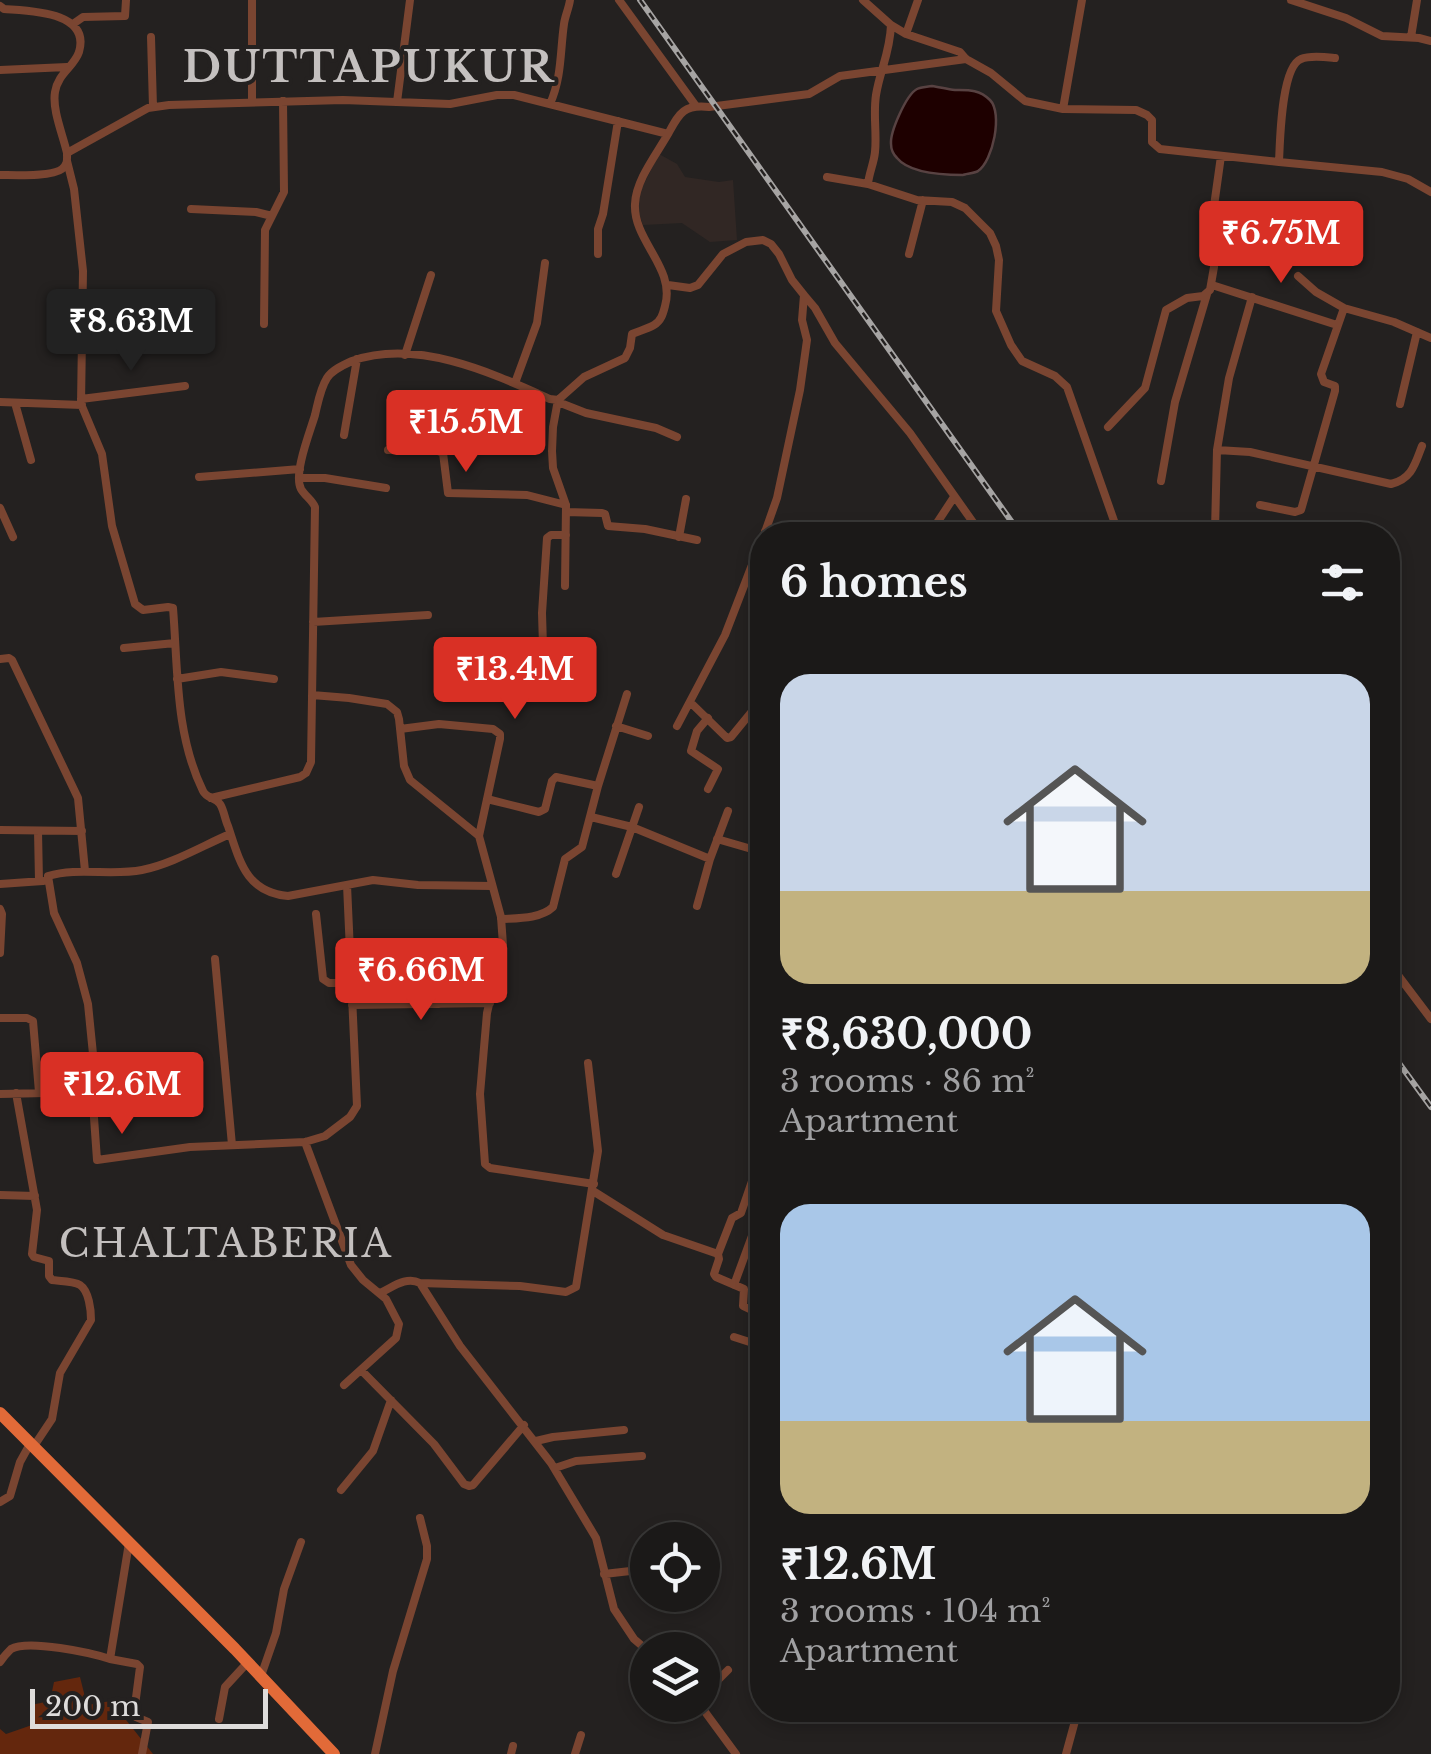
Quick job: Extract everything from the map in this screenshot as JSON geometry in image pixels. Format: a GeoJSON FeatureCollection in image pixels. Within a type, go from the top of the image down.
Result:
{"type":"FeatureCollection","features":[{"type":"Feature","properties":{"kind":"highway"},"geometry":{"type":"LineString","coordinates":[[0,1413],[334,1754]]}},
{"type":"Feature","properties":{"kind":"street"},"geometry":{"type":"LineString","coordinates":[[74,24],[83,17],[125,16],[126,0]]}},
{"type":"Feature","properties":{"kind":"street"},"geometry":{"type":"LineString","coordinates":[[252,0],[252,102]]}},
{"type":"Feature","properties":{"kind":"street"},"geometry":{"type":"LineString","coordinates":[[397,102],[410,0]]}},
{"type":"Feature","properties":{"kind":"street"},"geometry":{"type":"LineString","coordinates":[[550,104],[560,74],[564,20],[570,0]]}},
{"type":"Feature","properties":{"kind":"street"},"geometry":{"type":"LineString","coordinates":[[619,0],[696,106]]}},
{"type":"Feature","properties":{"kind":"street"},"geometry":{"type":"LineString","coordinates":[[863,0],[906,34],[960,52],[1025,101],[1063,109],[1136,110],[1147,115],[1152,120],[1152,142],[1160,150],[1382,172],[1408,179],[1431,192]]}},
{"type":"Feature","properties":{"kind":"street"},"geometry":{"type":"LineString","coordinates":[[876,13],[881,0]]}},
{"type":"Feature","properties":{"kind":"street"},"geometry":{"type":"LineString","coordinates":[[906,34],[918,0]]}},
{"type":"Feature","properties":{"kind":"street"},"geometry":{"type":"LineString","coordinates":[[1063,109],[1082,0]]}},
{"type":"Feature","properties":{"kind":"street"},"geometry":{"type":"LineString","coordinates":[[1291,0],[1346,18],[1382,36],[1431,41]]}},
{"type":"Feature","properties":{"kind":"street"},"geometry":{"type":"LineString","coordinates":[[1411,37],[1417,0]]}},
{"type":"Feature","properties":{"kind":"street"},"geometry":{"type":"LineString","coordinates":[[0,6],[59,16],[74,24],[78,36],[79,51],[58,82],[54,99],[74,189],[83,271],[81,402],[102,454],[112,526],[135,604],[144,610],[172,607],[185,738],[204,792],[220,804],[250,881],[288,896],[380,880],[492,886]]}},
{"type":"Feature","properties":{"kind":"street"},"geometry":{"type":"LineString","coordinates":[[868,184],[875,153],[874,106],[881,70],[886,64],[891,25]]}},
{"type":"Feature","properties":{"kind":"street"},"geometry":{"type":"LineString","coordinates":[[151,37],[153,107]]}},
{"type":"Feature","properties":{"kind":"street"},"geometry":{"type":"LineString","coordinates":[[565,586],[566,508],[552,451],[558,401],[584,377],[625,358],[632,334],[654,326],[662,318],[668,286],[639,225],[635,202],[641,182],[679,114],[696,106],[810,94],[840,76],[966,58]]}},
{"type":"Feature","properties":{"kind":"street"},"geometry":{"type":"LineString","coordinates":[[1278,162],[1285,93],[1294,64],[1303,58],[1334,58]]}},
{"type":"Feature","properties":{"kind":"street"},"geometry":{"type":"LineString","coordinates":[[0,70],[68,67]]}},
{"type":"Feature","properties":{"kind":"street"},"geometry":{"type":"LineString","coordinates":[[0,175],[60,170],[67,157],[153,107],[343,100],[450,104],[497,95],[550,104],[668,134]]}},
{"type":"Feature","properties":{"kind":"street"},"geometry":{"type":"LineString","coordinates":[[264,324],[264,237],[284,192],[283,101]]}},
{"type":"Feature","properties":{"kind":"street"},"geometry":{"type":"LineString","coordinates":[[598,254],[598,229],[618,121]]}},
{"type":"Feature","properties":{"kind":"street"},"geometry":{"type":"LineString","coordinates":[[1162,481],[1175,402],[1210,289],[1221,156]]}},
{"type":"Feature","properties":{"kind":"street"},"geometry":{"type":"LineString","coordinates":[[827,177],[923,200],[952,202],[965,208],[994,239],[999,260],[999,322],[1022,361],[1055,376],[1067,387],[1114,522]]}},
{"type":"Feature","properties":{"kind":"street"},"geometry":{"type":"LineString","coordinates":[[910,254],[923,200]]}},
{"type":"Feature","properties":{"kind":"street"},"geometry":{"type":"LineString","coordinates":[[191,209],[272,216]]}},
{"type":"Feature","properties":{"kind":"street"},"geometry":{"type":"LineString","coordinates":[[668,286],[698,285],[723,254],[746,242],[764,240],[770,244],[835,343],[910,433],[973,522]]}},
{"type":"Feature","properties":{"kind":"street"},"geometry":{"type":"LineString","coordinates":[[515,384],[537,322],[545,263]]}},
{"type":"Feature","properties":{"kind":"street"},"geometry":{"type":"LineString","coordinates":[[404,355],[431,275]]}},
{"type":"Feature","properties":{"kind":"street"},"geometry":{"type":"LineString","coordinates":[[1298,276],[1344,308],[1394,322],[1431,338]]}},
{"type":"Feature","properties":{"kind":"street"},"geometry":{"type":"LineString","coordinates":[[1108,427],[1145,388],[1166,310],[1187,298],[1210,289],[1252,296],[1337,325]]}},
{"type":"Feature","properties":{"kind":"street"},"geometry":{"type":"LineString","coordinates":[[768,522],[785,465],[808,340],[802,320],[804,296]]}},
{"type":"Feature","properties":{"kind":"street"},"geometry":{"type":"LineString","coordinates":[[1215,522],[1217,450],[1229,378],[1252,296]]}},
{"type":"Feature","properties":{"kind":"street"},"geometry":{"type":"LineString","coordinates":[[1260,505],[1299,512],[1335,391],[1335,386],[1324,382],[1321,374],[1344,308]]}},
{"type":"Feature","properties":{"kind":"street"},"geometry":{"type":"LineString","coordinates":[[1400,404],[1417,332]]}},
{"type":"Feature","properties":{"kind":"street"},"geometry":{"type":"LineString","coordinates":[[210,798],[300,778],[311,762],[315,503],[302,491],[300,474],[320,393],[327,378],[343,364],[371,356],[404,355],[454,361],[586,413],[656,428],[676,437]]}},
{"type":"Feature","properties":{"kind":"street"},"geometry":{"type":"LineString","coordinates":[[344,435],[357,360]]}},
{"type":"Feature","properties":{"kind":"street"},"geometry":{"type":"LineString","coordinates":[[0,402],[81,402],[185,386]]}},
{"type":"Feature","properties":{"kind":"street"},"geometry":{"type":"LineString","coordinates":[[15,403],[31,460]]}},
{"type":"Feature","properties":{"kind":"street"},"geometry":{"type":"LineString","coordinates":[[1217,450],[1250,452],[1392,484],[1406,479],[1422,446]]}},
{"type":"Feature","properties":{"kind":"street"},"geometry":{"type":"LineString","coordinates":[[388,450],[443,453],[448,493],[526,495],[566,508],[605,514],[608,526],[697,540]]}},
{"type":"Feature","properties":{"kind":"street"},"geometry":{"type":"LineString","coordinates":[[199,478],[300,474],[386,488]]}},
{"type":"Feature","properties":{"kind":"street"},"geometry":{"type":"LineString","coordinates":[[937,522],[954,496]]}},
{"type":"Feature","properties":{"kind":"street"},"geometry":{"type":"LineString","coordinates":[[679,537],[686,499]]}},
{"type":"Feature","properties":{"kind":"street"},"geometry":{"type":"LineString","coordinates":[[0,508],[13,537]]}},
{"type":"Feature","properties":{"kind":"street"},"geometry":{"type":"LineString","coordinates":[[542,646],[547,538],[551,534],[566,535]]}},
{"type":"Feature","properties":{"kind":"street"},"geometry":{"type":"LineString","coordinates":[[677,726],[726,635],[750,572]]}},
{"type":"Feature","properties":{"kind":"street"},"geometry":{"type":"LineString","coordinates":[[313,622],[428,615]]}},
{"type":"Feature","properties":{"kind":"street"},"geometry":{"type":"LineString","coordinates":[[124,648],[175,643]]}},
{"type":"Feature","properties":{"kind":"street"},"geometry":{"type":"LineString","coordinates":[[0,660],[12,660],[80,802],[85,871]]}},
{"type":"Feature","properties":{"kind":"street"},"geometry":{"type":"LineString","coordinates":[[177,679],[221,672],[274,680]]}},
{"type":"Feature","properties":{"kind":"street"},"geometry":{"type":"LineString","coordinates":[[501,920],[551,910],[565,859],[582,847],[627,694]]}},
{"type":"Feature","properties":{"kind":"street"},"geometry":{"type":"LineString","coordinates":[[312,696],[387,704],[397,712],[404,766],[412,785],[479,836]]}},
{"type":"Feature","properties":{"kind":"street"},"geometry":{"type":"LineString","coordinates":[[690,702],[727,738],[750,714]]}},
{"type":"Feature","properties":{"kind":"street"},"geometry":{"type":"LineString","coordinates":[[708,718],[697,731],[691,748],[718,769],[708,789]]}},
{"type":"Feature","properties":{"kind":"street"},"geometry":{"type":"LineString","coordinates":[[400,728],[440,724],[497,730],[500,740],[479,836],[501,920],[502,945],[490,1003],[480,1094],[485,1164],[594,1187],[664,1235],[718,1254]]}},
{"type":"Feature","properties":{"kind":"street"},"geometry":{"type":"LineString","coordinates":[[616,726],[648,736]]}},
{"type":"Feature","properties":{"kind":"street"},"geometry":{"type":"LineString","coordinates":[[488,798],[539,812],[545,810],[554,778],[598,786]]}},
{"type":"Feature","properties":{"kind":"street"},"geometry":{"type":"LineString","coordinates":[[616,874],[639,808]]}},
{"type":"Feature","properties":{"kind":"street"},"geometry":{"type":"LineString","coordinates":[[696,906],[728,811]]}},
{"type":"Feature","properties":{"kind":"street"},"geometry":{"type":"LineString","coordinates":[[590,817],[632,827],[710,859]]}},
{"type":"Feature","properties":{"kind":"street"},"geometry":{"type":"LineString","coordinates":[[0,830],[82,831]]}},
{"type":"Feature","properties":{"kind":"street"},"geometry":{"type":"LineString","coordinates":[[38,831],[43,881],[79,970],[88,1004],[96,1160],[190,1147],[305,1142],[324,1136],[350,1118],[357,1106],[348,885]]}},
{"type":"Feature","properties":{"kind":"street"},"geometry":{"type":"LineString","coordinates":[[0,884],[43,881],[50,875],[85,871],[125,872],[154,867],[230,834]]}},
{"type":"Feature","properties":{"kind":"street"},"geometry":{"type":"LineString","coordinates":[[717,839],[750,849]]}},
{"type":"Feature","properties":{"kind":"street"},"geometry":{"type":"LineString","coordinates":[[0,910],[0,953]]}},
{"type":"Feature","properties":{"kind":"street"},"geometry":{"type":"LineString","coordinates":[[316,914],[323,979],[329,983],[352,983]]}},
{"type":"Feature","properties":{"kind":"street"},"geometry":{"type":"LineString","coordinates":[[439,952],[439,1004]]}},
{"type":"Feature","properties":{"kind":"street"},"geometry":{"type":"LineString","coordinates":[[215,959],[232,1145]]}},
{"type":"Feature","properties":{"kind":"street"},"geometry":{"type":"LineString","coordinates":[[1400,978],[1431,1018]]}},
{"type":"Feature","properties":{"kind":"street"},"geometry":{"type":"LineString","coordinates":[[352,1005],[490,1003]]}},
{"type":"Feature","properties":{"kind":"street"},"geometry":{"type":"LineString","coordinates":[[0,1018],[33,1021],[39,1092]]}},
{"type":"Feature","properties":{"kind":"street"},"geometry":{"type":"LineString","coordinates":[[380,1294],[411,1280],[572,1291],[578,1281],[594,1187],[597,1141],[588,1063]]}},
{"type":"Feature","properties":{"kind":"street"},"geometry":{"type":"LineString","coordinates":[[0,1094],[93,1092]]}},
{"type":"Feature","properties":{"kind":"street"},"geometry":{"type":"LineString","coordinates":[[0,1502],[10,1496],[18,1466],[52,1419],[60,1373],[92,1314],[82,1286],[52,1280],[49,1261],[33,1256],[37,1214],[16,1093]]}},
{"type":"Feature","properties":{"kind":"street"},"geometry":{"type":"LineString","coordinates":[[305,1142],[351,1265],[386,1299],[400,1324],[396,1338],[344,1385]]}},
{"type":"Feature","properties":{"kind":"street"},"geometry":{"type":"LineString","coordinates":[[750,1186],[718,1254],[716,1277],[746,1291],[742,1306],[750,1309]]}},
{"type":"Feature","properties":{"kind":"street"},"geometry":{"type":"LineString","coordinates":[[0,1195],[35,1196]]}},
{"type":"Feature","properties":{"kind":"street"},"geometry":{"type":"LineString","coordinates":[[734,1285],[750,1244]]}},
{"type":"Feature","properties":{"kind":"street"},"geometry":{"type":"LineString","coordinates":[[420,1283],[460,1346],[555,1468],[596,1538],[610,1598],[630,1633]]}},
{"type":"Feature","properties":{"kind":"street"},"geometry":{"type":"LineString","coordinates":[[734,1338],[750,1343]]}},
{"type":"Feature","properties":{"kind":"street"},"geometry":{"type":"LineString","coordinates":[[361,1370],[434,1444],[468,1486],[473,1485],[524,1425]]}},
{"type":"Feature","properties":{"kind":"street"},"geometry":{"type":"LineString","coordinates":[[342,1490],[374,1451],[391,1400]]}},
{"type":"Feature","properties":{"kind":"street"},"geometry":{"type":"LineString","coordinates":[[536,1441],[624,1430]]}},
{"type":"Feature","properties":{"kind":"street"},"geometry":{"type":"LineString","coordinates":[[555,1468],[576,1461],[642,1456]]}},
{"type":"Feature","properties":{"kind":"street"},"geometry":{"type":"LineString","coordinates":[[376,1754],[392,1671],[427,1559],[420,1518]]}},
{"type":"Feature","properties":{"kind":"street"},"geometry":{"type":"LineString","coordinates":[[110,1659],[129,1542]]}},
{"type":"Feature","properties":{"kind":"street"},"geometry":{"type":"LineString","coordinates":[[261,1676],[276,1633],[284,1589],[302,1542]]}},
{"type":"Feature","properties":{"kind":"street"},"geometry":{"type":"LineString","coordinates":[[604,1574],[630,1571]]}},
{"type":"Feature","properties":{"kind":"street"},"geometry":{"type":"LineString","coordinates":[[0,1662],[10,1650],[24,1646],[82,1650],[137,1664],[140,1667],[134,1713],[136,1718],[148,1722],[142,1754]]}},
{"type":"Feature","properties":{"kind":"street"},"geometry":{"type":"LineString","coordinates":[[219,1719],[225,1687],[248,1662]]}},
{"type":"Feature","properties":{"kind":"street"},"geometry":{"type":"LineString","coordinates":[[720,1678],[728,1670]]}},
{"type":"Feature","properties":{"kind":"street"},"geometry":{"type":"LineString","coordinates":[[712,1722],[736,1754]]}},
{"type":"Feature","properties":{"kind":"street"},"geometry":{"type":"LineString","coordinates":[[1066,1754],[1075,1722]]}},
{"type":"Feature","properties":{"kind":"street"},"geometry":{"type":"LineString","coordinates":[[574,1754],[581,1734]]}},
{"type":"Feature","properties":{"kind":"shaded area"},"geometry":{"type":"Polygon","coordinates":[[[932,86],[978,92],[994,106],[992,148],[977,172],[928,172],[910,167],[893,153],[891,138],[904,106],[917,89],[932,86]]]}},
{"type":"Feature","properties":{"kind":"shaded area"},"geometry":{"type":"Polygon","coordinates":[[[659,154],[677,164],[685,177],[733,180],[737,240],[710,242],[682,223],[643,225],[638,196],[659,154]]]}},
{"type":"Feature","properties":{"kind":"shaded area"},"geometry":{"type":"Polygon","coordinates":[[[80,1677],[87,1705],[111,1701],[153,1754],[0,1754],[0,1729],[6,1734],[32,1725],[31,1705],[50,1701],[54,1682],[80,1677]]]}},
{"type":"Feature","properties":{"kind":"railway"},"geometry":{"type":"LineString","coordinates":[[640,0],[1012,522]]}},
{"type":"Feature","properties":{"kind":"railway"},"geometry":{"type":"LineString","coordinates":[[1400,1064],[1431,1107]]}},
{"type":"Feature","properties":{"kind":"district","name":"DUTTAPUKUR"},"geometry":{"type":"Point","coordinates":[369,67]}},
{"type":"Feature","properties":{"kind":"district","name":"CHALTABERIA"},"geometry":{"type":"Point","coordinates":[226,1244]}}]}
